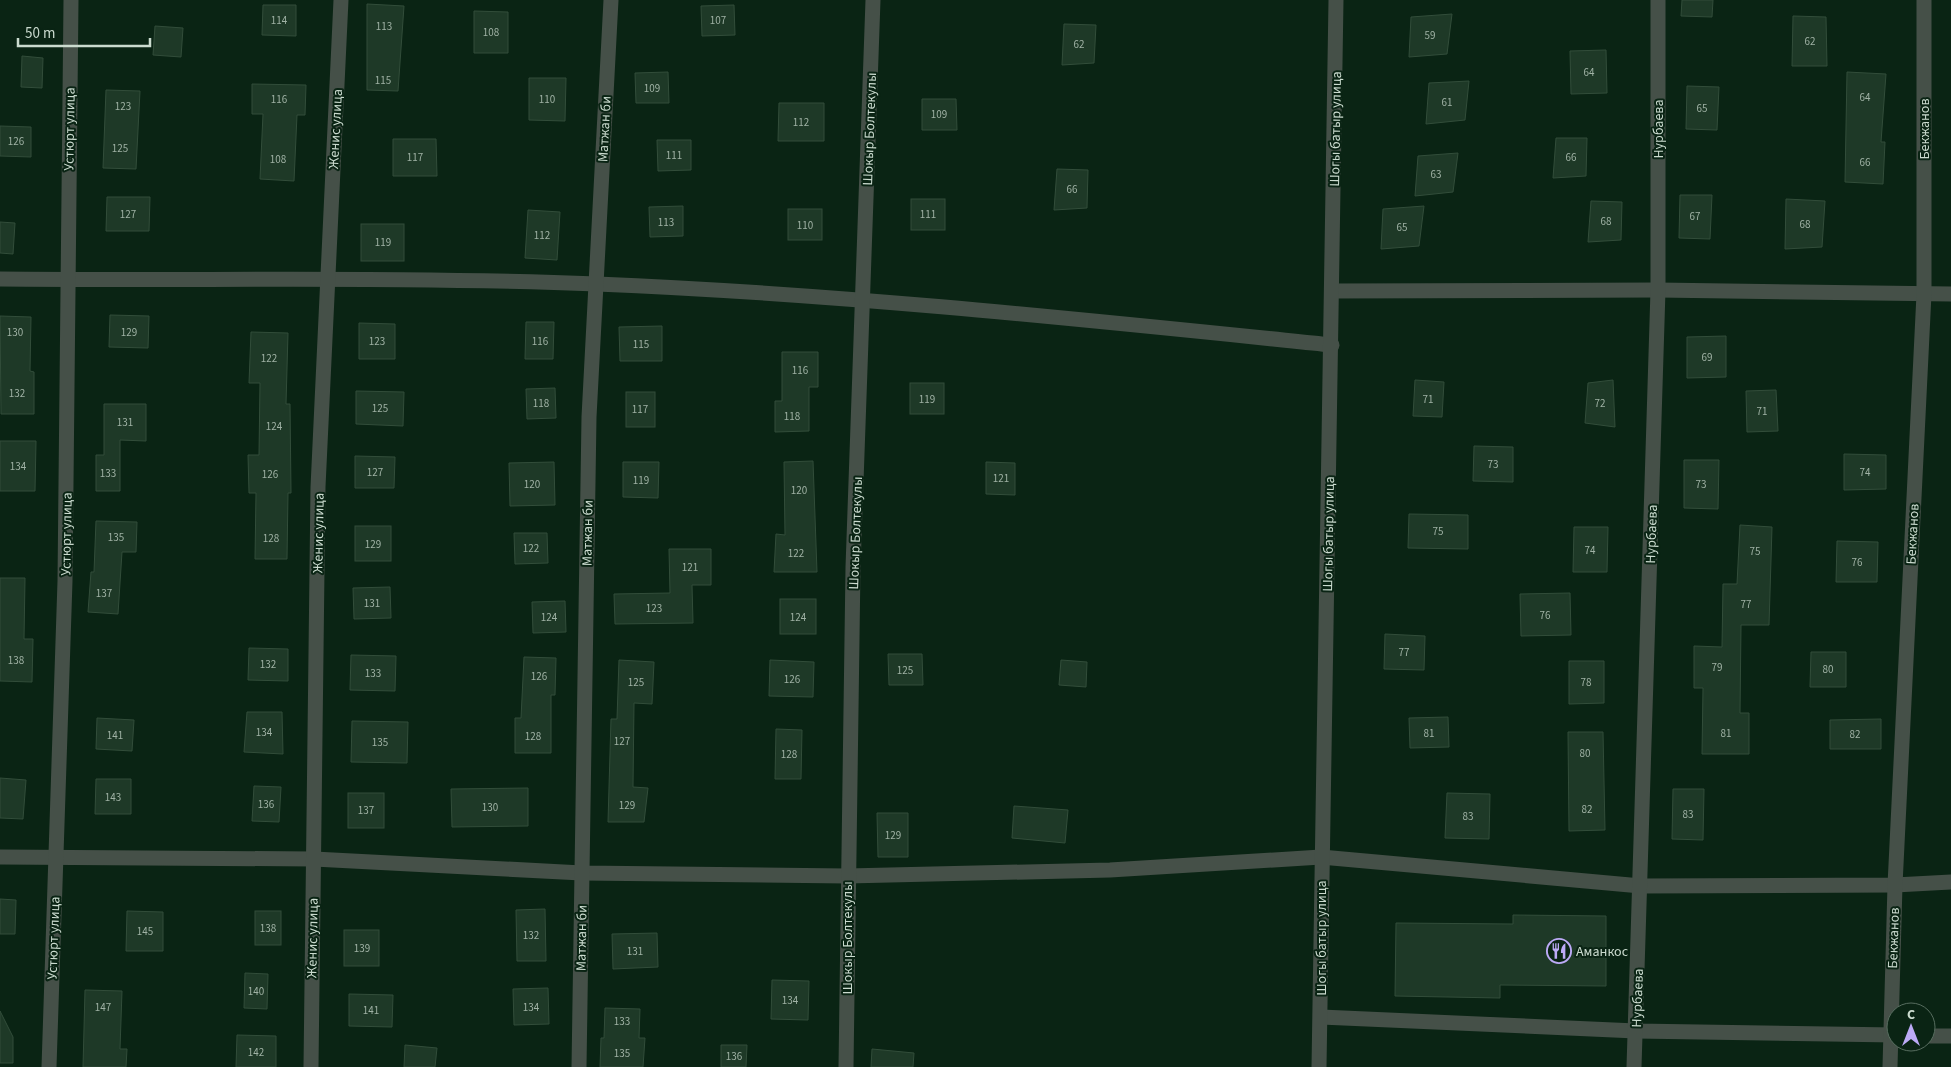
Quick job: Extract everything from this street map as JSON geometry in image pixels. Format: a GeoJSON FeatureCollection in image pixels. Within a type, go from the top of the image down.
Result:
{"type":"FeatureCollection","features":[{"type":"Feature","properties":{"kind":"street","name":"Устюрт улица"},"geometry":{"type":"LineString","coordinates":[[49,1067],[65,582],[71,0]]}},
{"type":"Feature","properties":{"kind":"street","name":"Женис улица"},"geometry":{"type":"LineString","coordinates":[[310,1067],[318,487],[341,0]]}},
{"type":"Feature","properties":{"kind":"street","name":"Матжан би"},"geometry":{"type":"LineString","coordinates":[[579,1067],[589,417],[611,0]]}},
{"type":"Feature","properties":{"kind":"street","name":"Шокыр Болтекулы"},"geometry":{"type":"LineString","coordinates":[[846,1067],[847,876],[853,567],[873,0]]}},
{"type":"Feature","properties":{"kind":"street","name":"Шогы батыр улица"},"geometry":{"type":"LineString","coordinates":[[1319,1067],[1336,0]]}},
{"type":"Feature","properties":{"kind":"street","name":"Нурбаева"},"geometry":{"type":"LineString","coordinates":[[1634,1067],[1658,290],[1658,0]]}},
{"type":"Feature","properties":{"kind":"street","name":"Бекжанов"},"geometry":{"type":"LineString","coordinates":[[1893,1002],[1895,885],[1924,294],[1924,0]]}},
{"type":"Feature","properties":{"kind":"street"},"geometry":{"type":"LineString","coordinates":[[0,278],[328,278],[596,284],[863,299],[1332,345]]}},
{"type":"Feature","properties":{"kind":"street"},"geometry":{"type":"LineString","coordinates":[[1332,291],[1658,290],[1951,294]]}},
{"type":"Feature","properties":{"kind":"street"},"geometry":{"type":"LineString","coordinates":[[0,858],[56,856],[314,859],[582,873],[847,876],[1110,870],[1321,857],[1641,886],[1895,885],[1951,882]]}},
{"type":"Feature","properties":{"kind":"street"},"geometry":{"type":"LineString","coordinates":[[1321,1017],[1636,1031],[1886,1035]]}},
{"type":"Feature","properties":{"kind":"street"},"geometry":{"type":"LineString","coordinates":[[1936,1036],[1951,1036]]}},
{"type":"Feature","properties":{"kind":"street","name":"Бекжанов"},"geometry":{"type":"LineString","coordinates":[[1890,1067],[1891,1052]]}},
{"type":"Feature","properties":{"kind":"building"},"geometry":{"type":"Polygon","coordinates":[[[1682,0],[1713,0],[1712,17],[1681,16],[1682,0]]]}},
{"type":"Feature","properties":{"kind":"building"},"geometry":{"type":"Polygon","coordinates":[[[367,4],[404,6],[398,91],[367,90],[367,4]]]}},
{"type":"Feature","properties":{"kind":"building"},"geometry":{"type":"Polygon","coordinates":[[[263,5],[296,5],[296,36],[262,35],[263,5]]]}},
{"type":"Feature","properties":{"kind":"building"},"geometry":{"type":"Polygon","coordinates":[[[734,5],[735,35],[702,36],[701,6],[734,5]]]}},
{"type":"Feature","properties":{"kind":"building"},"geometry":{"type":"Polygon","coordinates":[[[474,11],[508,12],[508,53],[474,53],[474,11]]]}},
{"type":"Feature","properties":{"kind":"building"},"geometry":{"type":"Polygon","coordinates":[[[1452,14],[1447,54],[1409,57],[1411,17],[1452,14]]]}},
{"type":"Feature","properties":{"kind":"building"},"geometry":{"type":"Polygon","coordinates":[[[1793,16],[1826,17],[1827,66],[1792,66],[1793,16]]]}},
{"type":"Feature","properties":{"kind":"building"},"geometry":{"type":"Polygon","coordinates":[[[1064,24],[1096,25],[1094,63],[1062,65],[1064,24]]]}},
{"type":"Feature","properties":{"kind":"building"},"geometry":{"type":"Polygon","coordinates":[[[155,26],[183,28],[181,57],[153,55],[155,26]]]}},
{"type":"Feature","properties":{"kind":"building"},"geometry":{"type":"Polygon","coordinates":[[[1606,50],[1607,93],[1571,94],[1570,51],[1606,50]]]}},
{"type":"Feature","properties":{"kind":"building"},"geometry":{"type":"Polygon","coordinates":[[[22,56],[43,58],[42,88],[21,87],[22,56]]]}},
{"type":"Feature","properties":{"kind":"building"},"geometry":{"type":"Polygon","coordinates":[[[668,72],[669,103],[636,103],[635,73],[668,72]]]}},
{"type":"Feature","properties":{"kind":"building"},"geometry":{"type":"Polygon","coordinates":[[[1847,72],[1886,74],[1881,142],[1885,142],[1883,184],[1845,182],[1847,72]]]}},
{"type":"Feature","properties":{"kind":"building"},"geometry":{"type":"Polygon","coordinates":[[[529,78],[566,78],[565,121],[529,120],[529,78]]]}},
{"type":"Feature","properties":{"kind":"building"},"geometry":{"type":"Polygon","coordinates":[[[1469,81],[1465,120],[1426,124],[1429,83],[1469,81]]]}},
{"type":"Feature","properties":{"kind":"building"},"geometry":{"type":"Polygon","coordinates":[[[252,84],[306,85],[305,115],[297,115],[294,181],[260,179],[263,114],[252,114],[252,84]]]}},
{"type":"Feature","properties":{"kind":"building"},"geometry":{"type":"Polygon","coordinates":[[[1687,86],[1719,87],[1717,130],[1686,129],[1687,86]]]}},
{"type":"Feature","properties":{"kind":"building"},"geometry":{"type":"Polygon","coordinates":[[[106,90],[140,91],[136,169],[103,168],[106,90]]]}},
{"type":"Feature","properties":{"kind":"building"},"geometry":{"type":"Polygon","coordinates":[[[922,99],[956,99],[957,130],[922,130],[922,99]]]}},
{"type":"Feature","properties":{"kind":"building"},"geometry":{"type":"Polygon","coordinates":[[[779,103],[824,103],[824,141],[778,141],[779,103]]]}},
{"type":"Feature","properties":{"kind":"building"},"geometry":{"type":"Polygon","coordinates":[[[0,126],[31,127],[31,157],[0,156],[0,126]]]}},
{"type":"Feature","properties":{"kind":"building"},"geometry":{"type":"Polygon","coordinates":[[[1556,138],[1587,138],[1586,176],[1553,178],[1556,138]]]}},
{"type":"Feature","properties":{"kind":"building"},"geometry":{"type":"Polygon","coordinates":[[[393,139],[436,139],[437,176],[393,176],[393,139]]]}},
{"type":"Feature","properties":{"kind":"building"},"geometry":{"type":"Polygon","coordinates":[[[657,140],[691,140],[691,170],[658,171],[657,140]]]}},
{"type":"Feature","properties":{"kind":"building"},"geometry":{"type":"Polygon","coordinates":[[[1458,153],[1453,192],[1415,196],[1418,156],[1458,153]]]}},
{"type":"Feature","properties":{"kind":"building"},"geometry":{"type":"Polygon","coordinates":[[[1057,169],[1088,170],[1087,208],[1054,210],[1057,169]]]}},
{"type":"Feature","properties":{"kind":"building"},"geometry":{"type":"Polygon","coordinates":[[[1680,195],[1712,195],[1710,239],[1679,238],[1680,195]]]}},
{"type":"Feature","properties":{"kind":"building"},"geometry":{"type":"Polygon","coordinates":[[[107,197],[150,197],[149,231],[106,231],[107,197]]]}},
{"type":"Feature","properties":{"kind":"building"},"geometry":{"type":"Polygon","coordinates":[[[911,199],[945,199],[945,230],[911,230],[911,199]]]}},
{"type":"Feature","properties":{"kind":"building"},"geometry":{"type":"Polygon","coordinates":[[[1786,199],[1825,201],[1822,247],[1785,249],[1786,199]]]}},
{"type":"Feature","properties":{"kind":"building"},"geometry":{"type":"Polygon","coordinates":[[[1591,201],[1622,202],[1621,240],[1588,242],[1591,201]]]}},
{"type":"Feature","properties":{"kind":"building"},"geometry":{"type":"Polygon","coordinates":[[[683,206],[683,236],[650,237],[649,207],[683,206]]]}},
{"type":"Feature","properties":{"kind":"building"},"geometry":{"type":"Polygon","coordinates":[[[1424,206],[1419,246],[1381,249],[1383,209],[1424,206]]]}},
{"type":"Feature","properties":{"kind":"building"},"geometry":{"type":"Polygon","coordinates":[[[788,209],[822,209],[822,240],[788,240],[788,209]]]}},
{"type":"Feature","properties":{"kind":"building"},"geometry":{"type":"Polygon","coordinates":[[[528,210],[560,212],[557,260],[525,258],[528,210]]]}},
{"type":"Feature","properties":{"kind":"building"},"geometry":{"type":"Polygon","coordinates":[[[0,222],[15,223],[13,254],[0,253],[0,222]]]}},
{"type":"Feature","properties":{"kind":"building"},"geometry":{"type":"Polygon","coordinates":[[[361,224],[404,224],[404,261],[361,261],[361,224]]]}},
{"type":"Feature","properties":{"kind":"building"},"geometry":{"type":"Polygon","coordinates":[[[110,315],[149,316],[148,348],[109,347],[110,315]]]}},
{"type":"Feature","properties":{"kind":"building"},"geometry":{"type":"Polygon","coordinates":[[[0,316],[31,317],[30,371],[34,372],[34,414],[1,414],[0,316]]]}},
{"type":"Feature","properties":{"kind":"building"},"geometry":{"type":"Polygon","coordinates":[[[526,322],[554,322],[553,359],[525,359],[526,322]]]}},
{"type":"Feature","properties":{"kind":"building"},"geometry":{"type":"Polygon","coordinates":[[[359,323],[395,324],[395,359],[359,359],[359,323]]]}},
{"type":"Feature","properties":{"kind":"building"},"geometry":{"type":"Polygon","coordinates":[[[662,326],[662,361],[620,361],[619,327],[662,326]]]}},
{"type":"Feature","properties":{"kind":"building"},"geometry":{"type":"Polygon","coordinates":[[[251,332],[288,333],[286,404],[290,404],[291,493],[288,493],[287,559],[255,559],[256,493],[249,493],[248,455],[259,455],[260,383],[249,383],[251,332]]]}},
{"type":"Feature","properties":{"kind":"building"},"geometry":{"type":"Polygon","coordinates":[[[1726,336],[1726,377],[1687,378],[1687,337],[1726,336]]]}},
{"type":"Feature","properties":{"kind":"building"},"geometry":{"type":"Polygon","coordinates":[[[782,352],[818,352],[818,387],[809,387],[809,431],[775,432],[775,401],[782,401],[782,352]]]}},
{"type":"Feature","properties":{"kind":"building"},"geometry":{"type":"Polygon","coordinates":[[[1415,380],[1444,382],[1442,417],[1413,416],[1415,380]]]}},
{"type":"Feature","properties":{"kind":"building"},"geometry":{"type":"Polygon","coordinates":[[[1613,380],[1615,427],[1585,423],[1588,383],[1613,380]]]}},
{"type":"Feature","properties":{"kind":"building"},"geometry":{"type":"Polygon","coordinates":[[[910,383],[944,383],[944,414],[910,414],[910,383]]]}},
{"type":"Feature","properties":{"kind":"building"},"geometry":{"type":"Polygon","coordinates":[[[555,388],[556,418],[527,419],[526,389],[555,388]]]}},
{"type":"Feature","properties":{"kind":"building"},"geometry":{"type":"Polygon","coordinates":[[[1776,390],[1778,431],[1747,432],[1746,391],[1776,390]]]}},
{"type":"Feature","properties":{"kind":"building"},"geometry":{"type":"Polygon","coordinates":[[[356,391],[404,392],[403,426],[356,424],[356,391]]]}},
{"type":"Feature","properties":{"kind":"building"},"geometry":{"type":"Polygon","coordinates":[[[626,392],[655,392],[655,427],[626,427],[626,392]]]}},
{"type":"Feature","properties":{"kind":"building"},"geometry":{"type":"Polygon","coordinates":[[[104,404],[146,404],[146,441],[120,440],[120,491],[96,491],[96,455],[104,455],[104,404]]]}},
{"type":"Feature","properties":{"kind":"building"},"geometry":{"type":"Polygon","coordinates":[[[0,441],[36,441],[35,491],[0,491],[0,441]]]}},
{"type":"Feature","properties":{"kind":"building"},"geometry":{"type":"Polygon","coordinates":[[[1474,446],[1513,447],[1513,482],[1473,481],[1474,446]]]}},
{"type":"Feature","properties":{"kind":"building"},"geometry":{"type":"Polygon","coordinates":[[[1844,454],[1886,455],[1886,489],[1844,490],[1844,454]]]}},
{"type":"Feature","properties":{"kind":"building"},"geometry":{"type":"Polygon","coordinates":[[[355,456],[395,457],[394,488],[355,488],[355,456]]]}},
{"type":"Feature","properties":{"kind":"building"},"geometry":{"type":"Polygon","coordinates":[[[1684,460],[1719,460],[1718,509],[1684,508],[1684,460]]]}},
{"type":"Feature","properties":{"kind":"building"},"geometry":{"type":"Polygon","coordinates":[[[813,461],[817,572],[774,572],[776,534],[785,535],[784,462],[813,461]]]}},
{"type":"Feature","properties":{"kind":"building"},"geometry":{"type":"Polygon","coordinates":[[[554,462],[555,505],[510,506],[509,463],[554,462]]]}},
{"type":"Feature","properties":{"kind":"building"},"geometry":{"type":"Polygon","coordinates":[[[623,462],[659,462],[658,498],[623,497],[623,462]]]}},
{"type":"Feature","properties":{"kind":"building"},"geometry":{"type":"Polygon","coordinates":[[[986,462],[1015,463],[1015,495],[986,494],[986,462]]]}},
{"type":"Feature","properties":{"kind":"building"},"geometry":{"type":"Polygon","coordinates":[[[1409,514],[1468,515],[1468,549],[1408,548],[1409,514]]]}},
{"type":"Feature","properties":{"kind":"building"},"geometry":{"type":"Polygon","coordinates":[[[96,521],[137,522],[136,552],[122,552],[118,614],[88,612],[91,572],[94,572],[96,521]]]}},
{"type":"Feature","properties":{"kind":"building"},"geometry":{"type":"Polygon","coordinates":[[[1740,525],[1772,527],[1769,625],[1741,625],[1740,713],[1749,713],[1749,754],[1702,754],[1703,688],[1694,688],[1694,646],[1722,647],[1723,584],[1737,584],[1740,525]]]}},
{"type":"Feature","properties":{"kind":"building"},"geometry":{"type":"Polygon","coordinates":[[[355,526],[391,526],[391,561],[355,561],[355,526]]]}},
{"type":"Feature","properties":{"kind":"building"},"geometry":{"type":"Polygon","coordinates":[[[1574,527],[1608,527],[1607,572],[1573,572],[1574,527]]]}},
{"type":"Feature","properties":{"kind":"building"},"geometry":{"type":"Polygon","coordinates":[[[514,533],[547,533],[548,563],[515,564],[514,533]]]}},
{"type":"Feature","properties":{"kind":"building"},"geometry":{"type":"Polygon","coordinates":[[[1837,541],[1878,542],[1877,582],[1836,582],[1837,541]]]}},
{"type":"Feature","properties":{"kind":"building"},"geometry":{"type":"Polygon","coordinates":[[[669,549],[711,549],[711,585],[692,585],[693,623],[615,624],[614,594],[670,593],[669,549]]]}},
{"type":"Feature","properties":{"kind":"building"},"geometry":{"type":"Polygon","coordinates":[[[0,578],[25,578],[24,639],[33,639],[32,682],[0,681],[0,578]]]}},
{"type":"Feature","properties":{"kind":"building"},"geometry":{"type":"Polygon","coordinates":[[[390,587],[391,618],[354,619],[353,588],[390,587]]]}},
{"type":"Feature","properties":{"kind":"building"},"geometry":{"type":"Polygon","coordinates":[[[1570,593],[1571,635],[1521,636],[1520,594],[1570,593]]]}},
{"type":"Feature","properties":{"kind":"building"},"geometry":{"type":"Polygon","coordinates":[[[780,599],[816,599],[816,634],[780,634],[780,599]]]}},
{"type":"Feature","properties":{"kind":"building"},"geometry":{"type":"Polygon","coordinates":[[[565,601],[566,632],[533,633],[532,602],[565,601]]]}},
{"type":"Feature","properties":{"kind":"building"},"geometry":{"type":"Polygon","coordinates":[[[1385,634],[1425,636],[1424,670],[1384,669],[1385,634]]]}},
{"type":"Feature","properties":{"kind":"building"},"geometry":{"type":"Polygon","coordinates":[[[249,648],[288,649],[288,681],[248,680],[249,648]]]}},
{"type":"Feature","properties":{"kind":"building"},"geometry":{"type":"Polygon","coordinates":[[[1811,652],[1846,652],[1846,687],[1810,687],[1811,652]]]}},
{"type":"Feature","properties":{"kind":"building"},"geometry":{"type":"Polygon","coordinates":[[[888,654],[922,654],[923,685],[889,685],[888,654]]]}},
{"type":"Feature","properties":{"kind":"building"},"geometry":{"type":"Polygon","coordinates":[[[351,655],[396,656],[395,691],[350,690],[351,655]]]}},
{"type":"Feature","properties":{"kind":"building"},"geometry":{"type":"Polygon","coordinates":[[[524,657],[556,658],[555,695],[551,695],[551,753],[515,753],[515,718],[521,718],[524,657]]]}},
{"type":"Feature","properties":{"kind":"building"},"geometry":{"type":"Polygon","coordinates":[[[619,660],[654,662],[652,704],[634,703],[633,787],[648,788],[644,822],[608,822],[611,719],[617,719],[619,660]]]}},
{"type":"Feature","properties":{"kind":"building"},"geometry":{"type":"Polygon","coordinates":[[[770,660],[814,662],[813,697],[769,696],[770,660]]]}},
{"type":"Feature","properties":{"kind":"building"},"geometry":{"type":"Polygon","coordinates":[[[1061,660],[1087,662],[1086,687],[1059,685],[1061,660]]]}},
{"type":"Feature","properties":{"kind":"building"},"geometry":{"type":"Polygon","coordinates":[[[1569,661],[1604,661],[1604,703],[1569,704],[1569,661]]]}},
{"type":"Feature","properties":{"kind":"building"},"geometry":{"type":"Polygon","coordinates":[[[247,712],[282,712],[283,754],[244,752],[247,712]]]}},
{"type":"Feature","properties":{"kind":"building"},"geometry":{"type":"Polygon","coordinates":[[[1448,717],[1449,747],[1410,748],[1409,718],[1448,717]]]}},
{"type":"Feature","properties":{"kind":"building"},"geometry":{"type":"Polygon","coordinates":[[[97,718],[134,720],[132,751],[96,749],[97,718]]]}},
{"type":"Feature","properties":{"kind":"building"},"geometry":{"type":"Polygon","coordinates":[[[1881,719],[1881,749],[1830,749],[1830,720],[1881,719]]]}},
{"type":"Feature","properties":{"kind":"building"},"geometry":{"type":"Polygon","coordinates":[[[352,721],[408,722],[407,763],[351,762],[352,721]]]}},
{"type":"Feature","properties":{"kind":"building"},"geometry":{"type":"Polygon","coordinates":[[[776,729],[802,730],[801,779],[775,779],[776,729]]]}},
{"type":"Feature","properties":{"kind":"building"},"geometry":{"type":"Polygon","coordinates":[[[1568,732],[1603,732],[1605,830],[1569,831],[1568,732]]]}},
{"type":"Feature","properties":{"kind":"building"},"geometry":{"type":"Polygon","coordinates":[[[0,778],[26,780],[23,819],[0,818],[0,778]]]}},
{"type":"Feature","properties":{"kind":"building"},"geometry":{"type":"Polygon","coordinates":[[[96,779],[131,779],[131,814],[95,814],[96,779]]]}},
{"type":"Feature","properties":{"kind":"building"},"geometry":{"type":"Polygon","coordinates":[[[254,786],[281,787],[279,822],[252,821],[254,786]]]}},
{"type":"Feature","properties":{"kind":"building"},"geometry":{"type":"Polygon","coordinates":[[[528,788],[528,826],[452,827],[451,789],[528,788]]]}},
{"type":"Feature","properties":{"kind":"building"},"geometry":{"type":"Polygon","coordinates":[[[1673,789],[1704,789],[1703,840],[1672,839],[1673,789]]]}},
{"type":"Feature","properties":{"kind":"building"},"geometry":{"type":"Polygon","coordinates":[[[348,793],[384,793],[384,828],[348,828],[348,793]]]}},
{"type":"Feature","properties":{"kind":"building"},"geometry":{"type":"Polygon","coordinates":[[[1447,793],[1490,794],[1489,839],[1445,838],[1447,793]]]}},
{"type":"Feature","properties":{"kind":"building"},"geometry":{"type":"Polygon","coordinates":[[[1014,806],[1068,810],[1065,843],[1012,838],[1014,806]]]}},
{"type":"Feature","properties":{"kind":"building"},"geometry":{"type":"Polygon","coordinates":[[[877,813],[908,813],[908,857],[878,857],[877,813]]]}},
{"type":"Feature","properties":{"kind":"building"},"geometry":{"type":"Polygon","coordinates":[[[0,899],[16,900],[15,934],[0,934],[0,899]]]}},
{"type":"Feature","properties":{"kind":"building"},"geometry":{"type":"Polygon","coordinates":[[[545,909],[546,961],[517,961],[516,910],[545,909]]]}},
{"type":"Feature","properties":{"kind":"building"},"geometry":{"type":"Polygon","coordinates":[[[127,911],[163,912],[163,951],[126,951],[127,911]]]}},
{"type":"Feature","properties":{"kind":"building"},"geometry":{"type":"Polygon","coordinates":[[[255,911],[281,911],[281,945],[255,945],[255,911]]]}},
{"type":"Feature","properties":{"kind":"building"},"geometry":{"type":"Polygon","coordinates":[[[1513,915],[1606,916],[1606,986],[1500,985],[1500,998],[1395,996],[1396,923],[1513,924],[1513,915]]]}},
{"type":"Feature","properties":{"kind":"building"},"geometry":{"type":"Polygon","coordinates":[[[344,930],[379,930],[379,966],[344,966],[344,930]]]}},
{"type":"Feature","properties":{"kind":"building"},"geometry":{"type":"Polygon","coordinates":[[[657,933],[658,967],[613,969],[612,934],[657,933]]]}},
{"type":"Feature","properties":{"kind":"building"},"geometry":{"type":"Polygon","coordinates":[[[245,973],[268,974],[267,1009],[244,1008],[245,973]]]}},
{"type":"Feature","properties":{"kind":"building"},"geometry":{"type":"Polygon","coordinates":[[[772,980],[809,981],[808,1020],[771,1019],[772,980]]]}},
{"type":"Feature","properties":{"kind":"building"},"geometry":{"type":"Polygon","coordinates":[[[548,988],[549,1024],[514,1025],[513,989],[548,988]]]}},
{"type":"Feature","properties":{"kind":"building"},"geometry":{"type":"Polygon","coordinates":[[[85,990],[122,991],[120,1049],[127,1049],[126,1067],[83,1067],[85,990]]]}},
{"type":"Feature","properties":{"kind":"building"},"geometry":{"type":"Polygon","coordinates":[[[349,994],[393,995],[392,1027],[349,1026],[349,994]]]}},
{"type":"Feature","properties":{"kind":"building"},"geometry":{"type":"Polygon","coordinates":[[[605,1008],[640,1009],[639,1038],[645,1038],[643,1067],[600,1067],[601,1038],[604,1038],[605,1008]]]}},
{"type":"Feature","properties":{"kind":"building"},"geometry":{"type":"Polygon","coordinates":[[[0,1011],[13,1037],[13,1063],[0,1063],[0,1011]]]}},
{"type":"Feature","properties":{"kind":"building"},"geometry":{"type":"Polygon","coordinates":[[[237,1035],[276,1036],[276,1067],[236,1067],[237,1035]]]}},
{"type":"Feature","properties":{"kind":"building"},"geometry":{"type":"Polygon","coordinates":[[[405,1045],[437,1048],[435,1067],[404,1067],[405,1045]]]}},
{"type":"Feature","properties":{"kind":"building"},"geometry":{"type":"Polygon","coordinates":[[[721,1045],[747,1045],[746,1067],[721,1067],[721,1045]]]}},
{"type":"Feature","properties":{"kind":"building"},"geometry":{"type":"Polygon","coordinates":[[[872,1049],[914,1053],[913,1067],[871,1067],[872,1049]]]}},
{"type":"Feature","properties":{"kind":"place","name":"Аманкос"},"geometry":{"type":"Point","coordinates":[1559,951]}}]}
